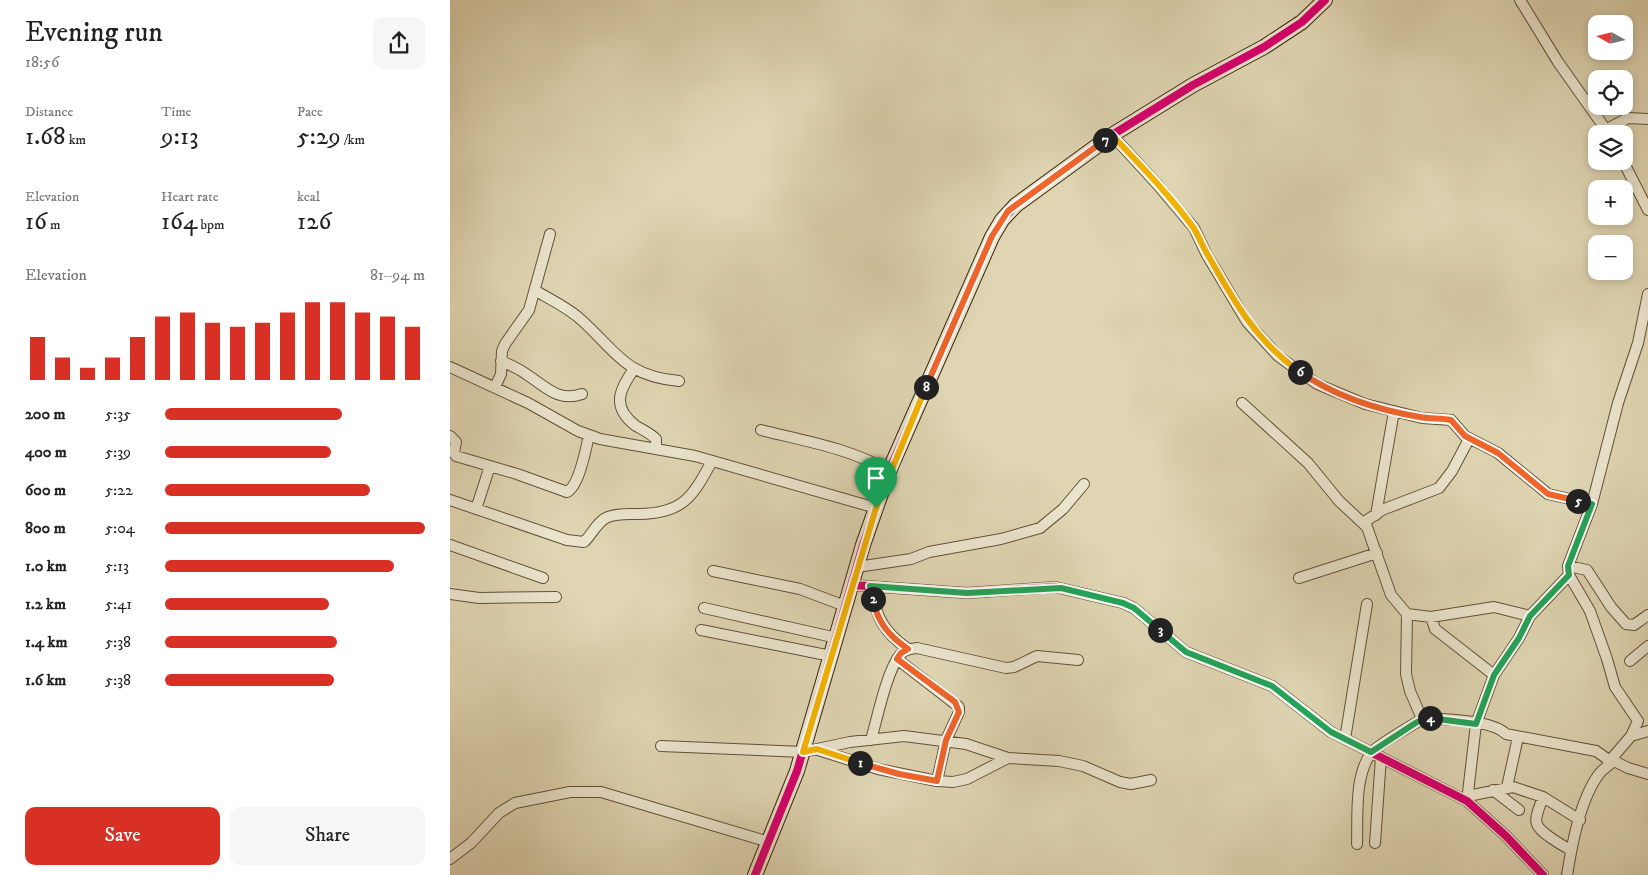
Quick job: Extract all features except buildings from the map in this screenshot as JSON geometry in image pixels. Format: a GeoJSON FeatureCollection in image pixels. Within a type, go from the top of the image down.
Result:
{"type":"FeatureCollection","features":[{"type":"Feature","properties":{"kind":"street"},"geometry":{"type":"LineString","coordinates":[[756,875],[810,751],[831,656],[845,606],[889,471],[977,270],[1002,220],[1016,205],[1112,135],[1193,85],[1264,47],[1302,22],[1325,0]]}},
{"type":"Feature","properties":{"kind":"street"},"geometry":{"type":"LineString","coordinates":[[1520,0],[1558,62],[1604,125]]}},
{"type":"Feature","properties":{"kind":"street"},"geometry":{"type":"LineString","coordinates":[[1617,125],[1628,118],[1648,119]]}},
{"type":"Feature","properties":{"kind":"street"},"geometry":{"type":"LineString","coordinates":[[1112,135],[1194,228],[1207,255],[1247,322],[1278,356],[1317,384],[1365,404],[1422,418],[1451,420],[1469,439],[1498,453],[1548,494],[1592,504]]}},
{"type":"Feature","properties":{"kind":"street"},"geometry":{"type":"LineString","coordinates":[[1628,170],[1648,210]]}},
{"type":"Feature","properties":{"kind":"street"},"geometry":{"type":"LineString","coordinates":[[495,387],[500,374],[505,344],[529,310],[536,291],[550,234]]}},
{"type":"Feature","properties":{"kind":"street"},"geometry":{"type":"LineString","coordinates":[[536,291],[576,316],[612,352],[634,369],[660,379],[679,381]]}},
{"type":"Feature","properties":{"kind":"street"},"geometry":{"type":"LineString","coordinates":[[1468,799],[1476,724],[1494,675],[1519,638],[1530,616],[1568,571],[1592,504],[1618,403],[1638,343],[1648,294]]}},
{"type":"Feature","properties":{"kind":"street"},"geometry":{"type":"LineString","coordinates":[[1638,343],[1648,348]]}},
{"type":"Feature","properties":{"kind":"street"},"geometry":{"type":"LineString","coordinates":[[502,361],[530,376],[556,394],[564,397],[582,394]]}},
{"type":"Feature","properties":{"kind":"street"},"geometry":{"type":"LineString","coordinates":[[450,366],[589,435],[626,446],[677,452],[876,508]]}},
{"type":"Feature","properties":{"kind":"street"},"geometry":{"type":"LineString","coordinates":[[634,369],[622,386],[620,400],[630,420],[656,439],[656,449]]}},
{"type":"Feature","properties":{"kind":"street"},"geometry":{"type":"LineString","coordinates":[[1242,403],[1308,463],[1339,501],[1364,523],[1370,533],[1391,595],[1407,614],[1406,674],[1410,691],[1422,720]]}},
{"type":"Feature","properties":{"kind":"street"},"geometry":{"type":"LineString","coordinates":[[1370,533],[1377,513],[1394,411]]}},
{"type":"Feature","properties":{"kind":"street"},"geometry":{"type":"LineString","coordinates":[[761,430],[843,450],[869,459],[889,471]]}},
{"type":"Feature","properties":{"kind":"street"},"geometry":{"type":"LineString","coordinates":[[450,436],[456,442],[454,453],[456,456],[567,492],[571,489],[579,471],[589,435]]}},
{"type":"Feature","properties":{"kind":"street"},"geometry":{"type":"LineString","coordinates":[[1364,523],[1377,513],[1439,488],[1452,472],[1469,439]]}},
{"type":"Feature","properties":{"kind":"street"},"geometry":{"type":"LineString","coordinates":[[450,500],[567,540],[584,542],[600,522],[607,517],[618,514],[659,513],[676,508],[700,483],[712,461]]}},
{"type":"Feature","properties":{"kind":"street"},"geometry":{"type":"LineString","coordinates":[[476,509],[490,466]]}},
{"type":"Feature","properties":{"kind":"street"},"geometry":{"type":"LineString","coordinates":[[857,567],[911,559],[928,552],[1001,539],[1040,528],[1063,509],[1084,484]]}},
{"type":"Feature","properties":{"kind":"street"},"geometry":{"type":"LineString","coordinates":[[450,545],[543,578]]}},
{"type":"Feature","properties":{"kind":"street"},"geometry":{"type":"LineString","coordinates":[[1299,578],[1377,553]]}},
{"type":"Feature","properties":{"kind":"street"},"geometry":{"type":"LineString","coordinates":[[1568,571],[1587,570],[1626,624],[1634,625],[1648,615]]}},
{"type":"Feature","properties":{"kind":"street"},"geometry":{"type":"LineString","coordinates":[[713,571],[800,589],[845,606]]}},
{"type":"Feature","properties":{"kind":"street"},"geometry":{"type":"LineString","coordinates":[[1567,875],[1571,850],[1587,796],[1600,773],[1612,762],[1615,754],[1631,736],[1638,721],[1614,687],[1607,658],[1590,611],[1568,571]]}},
{"type":"Feature","properties":{"kind":"street"},"geometry":{"type":"LineString","coordinates":[[852,586],[967,593],[1055,588],[1103,597],[1134,608],[1186,652],[1272,686],[1331,732],[1468,799],[1543,875]]}},
{"type":"Feature","properties":{"kind":"street"},"geometry":{"type":"LineString","coordinates":[[870,586],[875,611],[882,624],[889,634],[908,649]]}},
{"type":"Feature","properties":{"kind":"street"},"geometry":{"type":"LineString","coordinates":[[450,594],[478,598],[556,597]]}},
{"type":"Feature","properties":{"kind":"street"},"geometry":{"type":"LineString","coordinates":[[1345,739],[1367,604]]}},
{"type":"Feature","properties":{"kind":"street"},"geometry":{"type":"LineString","coordinates":[[1407,614],[1431,617],[1494,607],[1530,616]]}},
{"type":"Feature","properties":{"kind":"street"},"geometry":{"type":"LineString","coordinates":[[704,608],[837,638]]}},
{"type":"Feature","properties":{"kind":"street"},"geometry":{"type":"LineString","coordinates":[[1431,617],[1435,629],[1494,675]]}},
{"type":"Feature","properties":{"kind":"street"},"geometry":{"type":"LineString","coordinates":[[701,630],[831,656]]}},
{"type":"Feature","properties":{"kind":"street"},"geometry":{"type":"LineString","coordinates":[[1630,661],[1648,646]]}},
{"type":"Feature","properties":{"kind":"street"},"geometry":{"type":"LineString","coordinates":[[871,740],[891,673],[901,653],[908,649],[917,648],[1006,668],[1014,667],[1037,656],[1078,660]]}},
{"type":"Feature","properties":{"kind":"street"},"geometry":{"type":"LineString","coordinates":[[897,659],[959,707],[959,712],[946,740],[937,781]]}},
{"type":"Feature","properties":{"kind":"street"},"geometry":{"type":"LineString","coordinates":[[1358,844],[1362,775],[1386,740],[1428,718],[1489,725],[1506,734],[1596,751],[1612,762],[1648,774]]}},
{"type":"Feature","properties":{"kind":"street"},"geometry":{"type":"LineString","coordinates":[[1631,736],[1648,731]]}},
{"type":"Feature","properties":{"kind":"street"},"geometry":{"type":"LineString","coordinates":[[661,746],[810,751],[904,736],[946,740],[1008,758],[1083,766],[1120,782],[1131,784],[1151,780]]}},
{"type":"Feature","properties":{"kind":"street"},"geometry":{"type":"LineString","coordinates":[[1507,787],[1518,736]]}},
{"type":"Feature","properties":{"kind":"street"},"geometry":{"type":"LineString","coordinates":[[810,751],[899,774],[953,782],[967,778],[1008,758]]}},
{"type":"Feature","properties":{"kind":"street"},"geometry":{"type":"LineString","coordinates":[[1375,844],[1376,754]]}},
{"type":"Feature","properties":{"kind":"street"},"geometry":{"type":"LineString","coordinates":[[1468,799],[1493,790],[1512,787],[1543,797],[1580,820]]}},
{"type":"Feature","properties":{"kind":"street"},"geometry":{"type":"LineString","coordinates":[[1493,790],[1519,810]]}},
{"type":"Feature","properties":{"kind":"street"},"geometry":{"type":"LineString","coordinates":[[450,859],[471,843],[499,813],[515,803],[570,792],[602,792],[769,842]]}},
{"type":"Feature","properties":{"kind":"street"},"geometry":{"type":"LineString","coordinates":[[1543,797],[1536,821],[1538,826],[1560,845],[1571,850]]}},
{"type":"Feature","properties":{"kind":"cycle path"},"geometry":{"type":"LineString","coordinates":[[755,875],[797,771],[863,545],[889,471],[992,237],[1002,220],[1016,205],[1112,135],[1193,85],[1264,47],[1302,22],[1325,0]]}},
{"type":"Feature","properties":{"kind":"cycle path"},"geometry":{"type":"LineString","coordinates":[[852,585],[967,593],[1055,587],[1123,603],[1134,608],[1186,652],[1272,686],[1331,732],[1467,801],[1506,836],[1543,875]]}},
{"type":"Feature","properties":{"kind":"route"},"geometry":{"type":"LineString","coordinates":[[1112,135],[1194,228],[1207,255],[1247,322],[1278,356],[1317,384],[1365,404],[1422,418],[1451,420],[1465,436],[1498,453],[1548,494],[1592,504],[1568,566],[1569,575],[1530,616],[1519,638],[1494,675],[1482,713],[1476,724],[1428,718],[1417,722],[1400,734],[1386,740],[1371,752],[1331,732],[1272,686],[1186,652],[1134,608],[1112,599],[1049,587],[1007,592],[967,593],[870,586],[875,611],[882,624],[889,634],[908,649],[901,653],[897,659],[955,702],[959,707],[959,712],[950,727],[946,740],[937,781],[878,769],[817,749],[803,752],[845,606],[876,508],[889,471],[992,236],[1002,220],[1008,211],[1112,135]]}}]}
